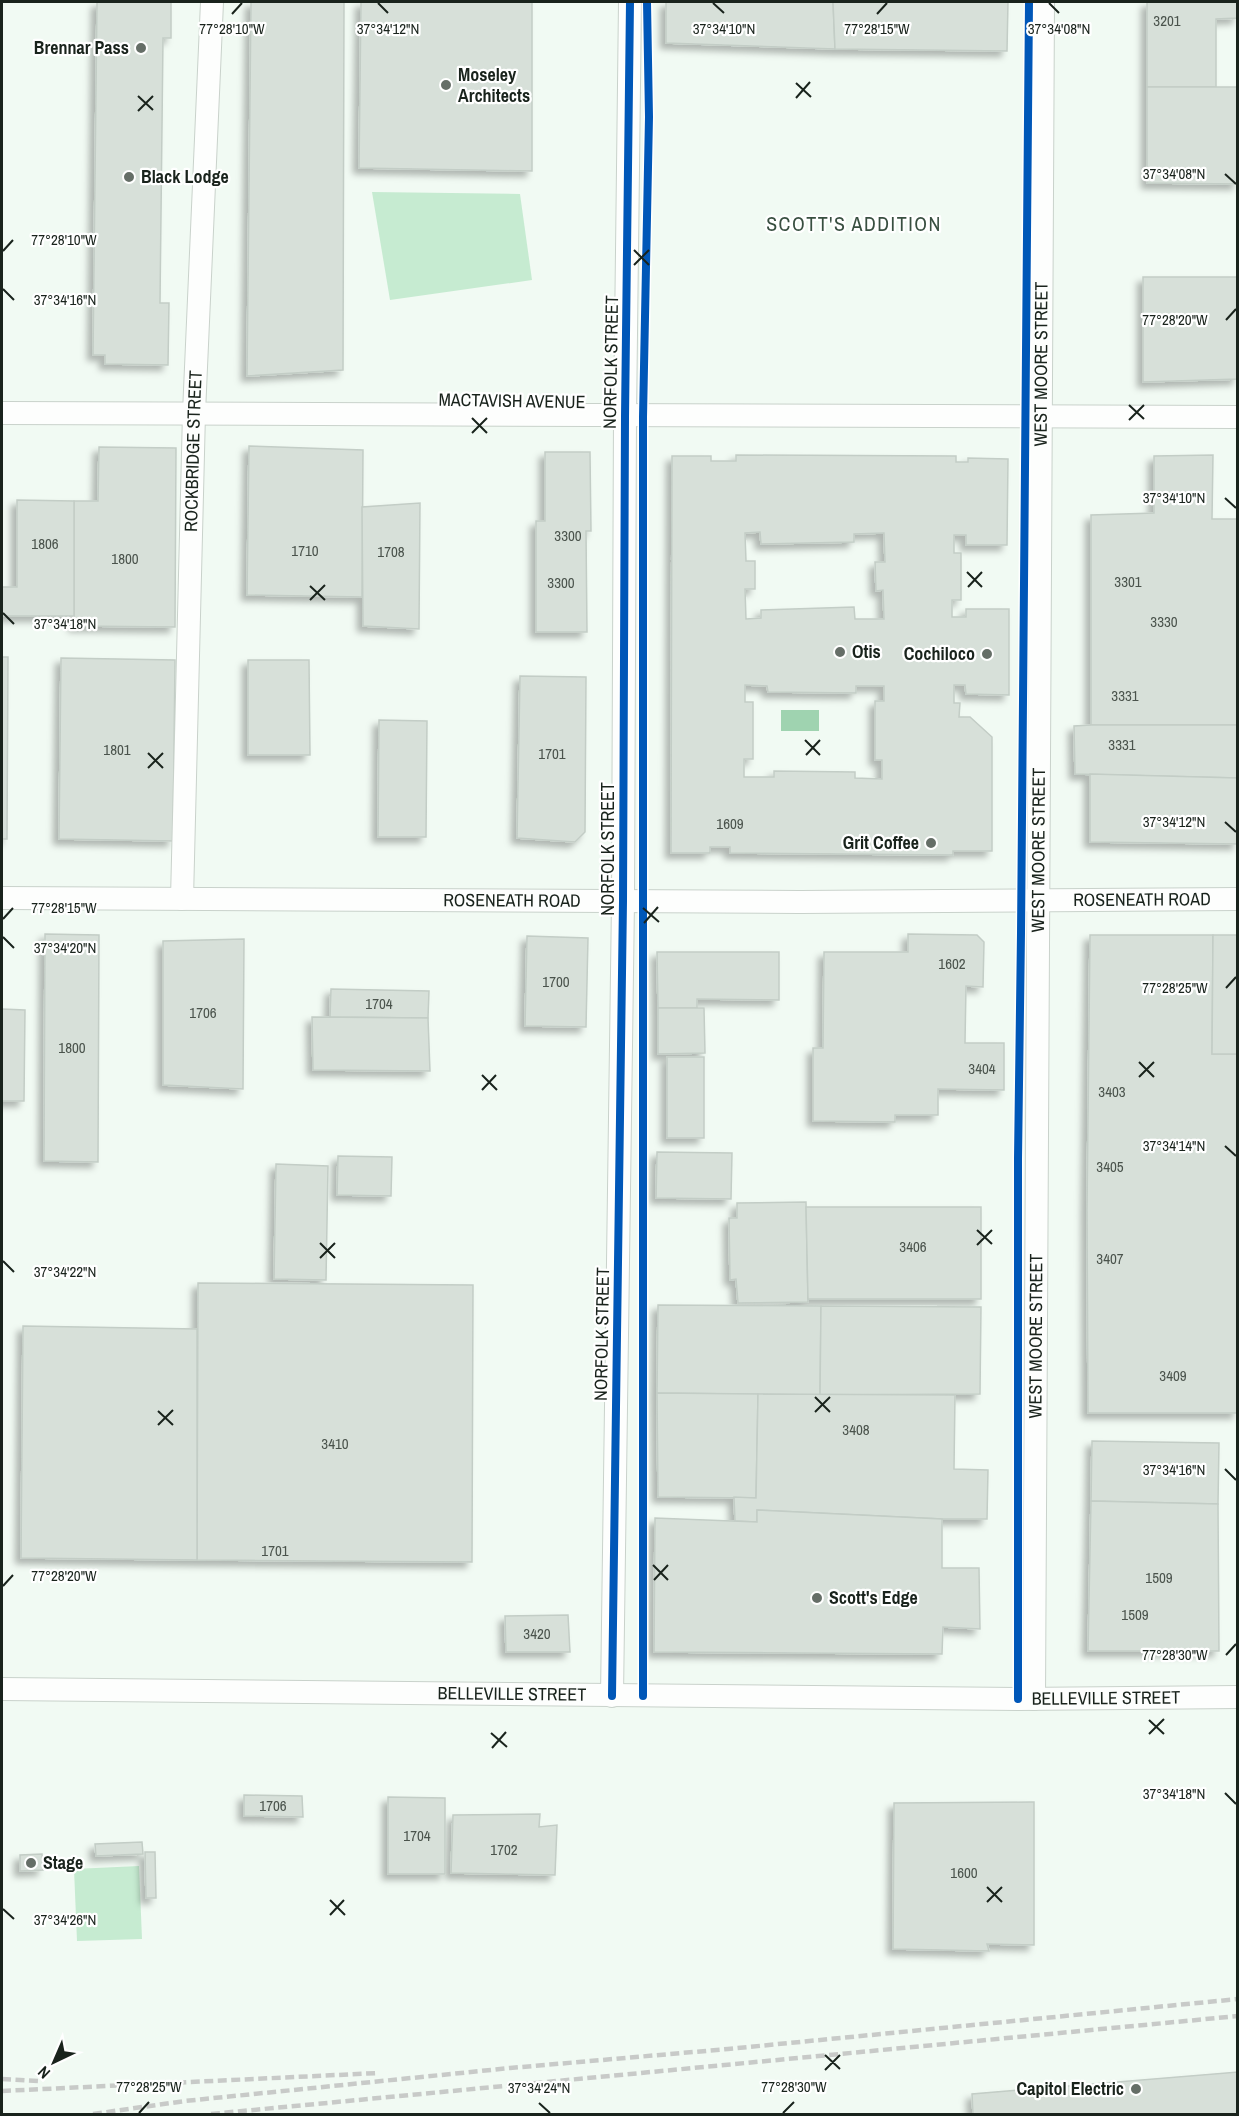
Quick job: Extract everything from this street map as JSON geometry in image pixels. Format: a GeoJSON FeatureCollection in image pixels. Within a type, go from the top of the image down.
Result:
{"type":"FeatureCollection","features":[{"type":"Feature","properties":{"kind":"street","name":"ROCKBRIDGE STREET"},"geometry":{"type":"LineString","coordinates":[[182,898],[194,413],[212,2]]}},
{"type":"Feature","properties":{"kind":"street","name":"NORFOLK STREET"},"geometry":{"type":"LineString","coordinates":[[612,1696],[623,901],[630,2]]}},
{"type":"Feature","properties":{"kind":"street","name":"WEST MOORE STREET"},"geometry":{"type":"LineString","coordinates":[[1034,1699],[1043,2]]}},
{"type":"Feature","properties":{"kind":"street","name":"MACTAVISH AVENUE"},"geometry":{"type":"LineString","coordinates":[[2,413],[625,417],[1238,417]]}},
{"type":"Feature","properties":{"kind":"street","name":"ROSENEATH ROAD"},"geometry":{"type":"LineString","coordinates":[[2,898],[623,901],[1238,899]]}},
{"type":"Feature","properties":{"kind":"street","name":"BELLEVILLE STREET"},"geometry":{"type":"LineString","coordinates":[[2,1689],[1034,1699],[1238,1696]]}},
{"type":"Feature","properties":{"kind":"shaded area"},"geometry":{"type":"Polygon","coordinates":[[[372,192],[520,194],[532,280],[390,300],[372,192]]]}},
{"type":"Feature","properties":{"kind":"shaded area"},"geometry":{"type":"Polygon","coordinates":[[[781,710],[819,710],[819,731],[781,731],[781,710]]]}},
{"type":"Feature","properties":{"kind":"shaded area"},"geometry":{"type":"Polygon","coordinates":[[[139,1866],[142,1939],[77,1941],[74,1869],[139,1866]]]}},
{"type":"Feature","properties":{"kind":"building"},"geometry":{"type":"Polygon","coordinates":[[[97,2],[171,2],[171,38],[163,38],[160,303],[169,303],[168,365],[105,364],[105,355],[93,355],[97,2]]]}},
{"type":"Feature","properties":{"kind":"building"},"geometry":{"type":"Polygon","coordinates":[[[251,2],[344,2],[343,370],[247,376],[251,2]]]}},
{"type":"Feature","properties":{"kind":"building","name":"Moseley Architects"},"geometry":{"type":"Polygon","coordinates":[[[361,2],[532,2],[532,171],[359,168],[361,2]]]}},
{"type":"Feature","properties":{"kind":"building"},"geometry":{"type":"Polygon","coordinates":[[[666,2],[833,2],[835,49],[666,43],[666,2]]]}},
{"type":"Feature","properties":{"kind":"building"},"geometry":{"type":"Polygon","coordinates":[[[833,2],[1008,2],[1007,51],[835,49],[833,2]]]}},
{"type":"Feature","properties":{"kind":"building"},"geometry":{"type":"Polygon","coordinates":[[[1147,2],[1238,2],[1238,18],[1216,19],[1216,87],[1147,87],[1147,2]]]}},
{"type":"Feature","properties":{"kind":"building"},"geometry":{"type":"Polygon","coordinates":[[[1147,87],[1238,87],[1238,184],[1147,183],[1147,87]]]}},
{"type":"Feature","properties":{"kind":"building"},"geometry":{"type":"Polygon","coordinates":[[[1143,277],[1238,277],[1238,379],[1143,382],[1143,277]]]}},
{"type":"Feature","properties":{"kind":"building"},"geometry":{"type":"Polygon","coordinates":[[[249,446],[363,450],[362,597],[247,595],[249,446]]]}},
{"type":"Feature","properties":{"kind":"building"},"geometry":{"type":"Polygon","coordinates":[[[99,447],[176,448],[175,627],[74,626],[74,501],[98,501],[99,447]]]}},
{"type":"Feature","properties":{"kind":"building"},"geometry":{"type":"Polygon","coordinates":[[[545,452],[590,452],[591,531],[586,531],[587,632],[536,632],[536,521],[545,521],[545,452]]]}},
{"type":"Feature","properties":{"kind":"building","name":"Otis"},"geometry":{"type":"Polygon","coordinates":[[[736,455],[956,456],[956,462],[968,462],[968,458],[1008,459],[1007,545],[966,545],[966,535],[954,535],[954,553],[961,553],[961,600],[952,600],[952,617],[966,617],[966,609],[1009,609],[1009,695],[966,694],[965,685],[954,685],[954,703],[960,703],[959,717],[970,717],[992,737],[992,851],[953,851],[953,855],[730,853],[730,847],[710,847],[710,853],[671,853],[672,456],[711,456],[711,461],[736,461],[736,455]],[[760,532],[745,533],[746,561],[755,561],[755,589],[745,589],[746,619],[761,618],[761,610],[854,607],[855,619],[884,619],[883,590],[876,591],[875,562],[885,562],[884,533],[854,534],[854,542],[761,544],[760,532]],[[745,685],[745,702],[753,702],[753,759],[744,759],[744,777],[774,777],[774,771],[855,772],[855,778],[882,779],[882,760],[875,760],[875,701],[884,701],[884,686],[856,686],[856,693],[768,692],[767,686],[745,685]]]}},
{"type":"Feature","properties":{"kind":"building"},"geometry":{"type":"Polygon","coordinates":[[[1213,455],[1212,519],[1238,519],[1238,725],[1091,725],[1091,515],[1154,513],[1154,456],[1213,455]]]}},
{"type":"Feature","properties":{"kind":"building"},"geometry":{"type":"Polygon","coordinates":[[[17,500],[74,501],[74,616],[2,616],[2,587],[17,587],[17,500]]]}},
{"type":"Feature","properties":{"kind":"building"},"geometry":{"type":"Polygon","coordinates":[[[420,503],[419,629],[363,626],[362,507],[420,503]]]}},
{"type":"Feature","properties":{"kind":"building"},"geometry":{"type":"Polygon","coordinates":[[[2,657],[8,657],[7,839],[2,839],[2,657]]]}},
{"type":"Feature","properties":{"kind":"building"},"geometry":{"type":"Polygon","coordinates":[[[61,658],[175,660],[173,841],[59,839],[61,658]]]}},
{"type":"Feature","properties":{"kind":"building"},"geometry":{"type":"Polygon","coordinates":[[[248,660],[309,660],[310,755],[248,755],[248,660]]]}},
{"type":"Feature","properties":{"kind":"building"},"geometry":{"type":"Polygon","coordinates":[[[520,676],[586,677],[585,832],[575,842],[517,838],[520,676]]]}},
{"type":"Feature","properties":{"kind":"building"},"geometry":{"type":"Polygon","coordinates":[[[379,720],[427,721],[426,837],[378,837],[379,720]]]}},
{"type":"Feature","properties":{"kind":"building"},"geometry":{"type":"Polygon","coordinates":[[[1238,725],[1238,778],[1075,774],[1074,726],[1238,725]]]}},
{"type":"Feature","properties":{"kind":"building"},"geometry":{"type":"Polygon","coordinates":[[[1090,774],[1238,778],[1238,844],[1090,842],[1090,774]]]}},
{"type":"Feature","properties":{"kind":"building"},"geometry":{"type":"Polygon","coordinates":[[[45,934],[99,935],[98,1162],[44,1161],[45,934]]]}},
{"type":"Feature","properties":{"kind":"building"},"geometry":{"type":"Polygon","coordinates":[[[908,934],[977,935],[984,942],[983,987],[966,986],[965,1043],[1004,1043],[1004,1090],[938,1089],[938,1115],[895,1115],[895,1122],[813,1121],[813,1048],[823,1048],[824,952],[908,952],[908,934]]]}},
{"type":"Feature","properties":{"kind":"building"},"geometry":{"type":"Polygon","coordinates":[[[1090,935],[1213,935],[1212,1054],[1238,1054],[1238,1413],[1088,1413],[1087,1210],[1090,935]]]}},
{"type":"Feature","properties":{"kind":"building"},"geometry":{"type":"Polygon","coordinates":[[[1213,935],[1238,935],[1238,1054],[1212,1054],[1213,935]]]}},
{"type":"Feature","properties":{"kind":"building"},"geometry":{"type":"Polygon","coordinates":[[[527,936],[588,938],[586,1027],[525,1026],[527,936]]]}},
{"type":"Feature","properties":{"kind":"building"},"geometry":{"type":"Polygon","coordinates":[[[244,939],[243,1089],[163,1085],[163,941],[244,939]]]}},
{"type":"Feature","properties":{"kind":"building"},"geometry":{"type":"Polygon","coordinates":[[[657,952],[779,952],[779,1000],[697,999],[697,1008],[658,1008],[657,952]]]}},
{"type":"Feature","properties":{"kind":"building"},"geometry":{"type":"Polygon","coordinates":[[[331,989],[429,991],[428,1018],[330,1017],[331,989]]]}},
{"type":"Feature","properties":{"kind":"building"},"geometry":{"type":"Polygon","coordinates":[[[658,1008],[704,1008],[705,1053],[658,1054],[658,1008]]]}},
{"type":"Feature","properties":{"kind":"building"},"geometry":{"type":"Polygon","coordinates":[[[2,1009],[25,1010],[24,1101],[2,1101],[2,1009]]]}},
{"type":"Feature","properties":{"kind":"building"},"geometry":{"type":"Polygon","coordinates":[[[312,1017],[428,1018],[430,1071],[313,1070],[312,1017]]]}},
{"type":"Feature","properties":{"kind":"building"},"geometry":{"type":"Polygon","coordinates":[[[667,1057],[704,1057],[704,1138],[667,1138],[667,1057]]]}},
{"type":"Feature","properties":{"kind":"building"},"geometry":{"type":"Polygon","coordinates":[[[657,1152],[732,1153],[731,1199],[656,1198],[657,1152]]]}},
{"type":"Feature","properties":{"kind":"building"},"geometry":{"type":"Polygon","coordinates":[[[338,1156],[392,1157],[391,1196],[337,1195],[338,1156]]]}},
{"type":"Feature","properties":{"kind":"building"},"geometry":{"type":"Polygon","coordinates":[[[276,1164],[328,1166],[326,1280],[274,1279],[276,1164]]]}},
{"type":"Feature","properties":{"kind":"building"},"geometry":{"type":"Polygon","coordinates":[[[806,1202],[808,1302],[738,1303],[736,1279],[730,1280],[729,1218],[737,1218],[737,1203],[806,1202]]]}},
{"type":"Feature","properties":{"kind":"building"},"geometry":{"type":"Polygon","coordinates":[[[806,1207],[981,1207],[981,1299],[808,1299],[806,1207]]]}},
{"type":"Feature","properties":{"kind":"building"},"geometry":{"type":"Polygon","coordinates":[[[198,1283],[473,1285],[472,1562],[197,1560],[198,1283]]]}},
{"type":"Feature","properties":{"kind":"building"},"geometry":{"type":"Polygon","coordinates":[[[658,1305],[821,1306],[820,1395],[657,1393],[658,1305]]]}},
{"type":"Feature","properties":{"kind":"building"},"geometry":{"type":"Polygon","coordinates":[[[821,1306],[981,1307],[980,1394],[820,1395],[821,1306]]]}},
{"type":"Feature","properties":{"kind":"building"},"geometry":{"type":"Polygon","coordinates":[[[23,1326],[197,1329],[197,1560],[21,1558],[23,1326]]]}},
{"type":"Feature","properties":{"kind":"building"},"geometry":{"type":"Polygon","coordinates":[[[657,1393],[758,1394],[756,1498],[658,1497],[657,1393]]]}},
{"type":"Feature","properties":{"kind":"building"},"geometry":{"type":"Polygon","coordinates":[[[758,1394],[955,1395],[954,1469],[988,1470],[987,1519],[757,1510],[757,1522],[735,1521],[734,1497],[756,1498],[758,1394]]]}},
{"type":"Feature","properties":{"kind":"building"},"geometry":{"type":"Polygon","coordinates":[[[1092,1441],[1219,1443],[1218,1504],[1091,1501],[1092,1441]]]}},
{"type":"Feature","properties":{"kind":"building"},"geometry":{"type":"Polygon","coordinates":[[[1091,1501],[1218,1504],[1219,1651],[1088,1651],[1091,1501]]]}},
{"type":"Feature","properties":{"kind":"building","name":"Scott's Edge"},"geometry":{"type":"Polygon","coordinates":[[[757,1510],[942,1519],[942,1568],[979,1568],[980,1629],[943,1627],[942,1654],[654,1652],[655,1518],[757,1522],[757,1510]]]}},
{"type":"Feature","properties":{"kind":"building"},"geometry":{"type":"Polygon","coordinates":[[[568,1615],[570,1652],[506,1652],[505,1616],[568,1615]]]}},
{"type":"Feature","properties":{"kind":"building"},"geometry":{"type":"Polygon","coordinates":[[[244,1795],[302,1796],[303,1817],[244,1816],[244,1795]]]}},
{"type":"Feature","properties":{"kind":"building"},"geometry":{"type":"Polygon","coordinates":[[[388,1797],[445,1798],[445,1874],[388,1874],[388,1797]]]}},
{"type":"Feature","properties":{"kind":"building"},"geometry":{"type":"Polygon","coordinates":[[[1034,1802],[1034,1945],[987,1944],[989,1951],[893,1949],[894,1803],[1034,1802]]]}},
{"type":"Feature","properties":{"kind":"building"},"geometry":{"type":"Polygon","coordinates":[[[540,1814],[539,1827],[557,1825],[555,1875],[451,1873],[453,1815],[540,1814]]]}},
{"type":"Feature","properties":{"kind":"building"},"geometry":{"type":"Polygon","coordinates":[[[142,1842],[143,1854],[96,1856],[95,1844],[142,1842]]]}},
{"type":"Feature","properties":{"kind":"building"},"geometry":{"type":"Polygon","coordinates":[[[145,1852],[155,1852],[156,1898],[146,1898],[145,1852]]]}},
{"type":"Feature","properties":{"kind":"building","name":"Stage"},"geometry":{"type":"Polygon","coordinates":[[[42,1854],[43,1870],[20,1871],[20,1855],[42,1854]]]}},
{"type":"Feature","properties":{"kind":"building","name":"Capitol Electric"},"geometry":{"type":"Polygon","coordinates":[[[1238,2072],[1238,2114],[973,2114],[972,2094],[1238,2072]]]}},
{"type":"Feature","properties":{"kind":"railway"},"geometry":{"type":"LineString","coordinates":[[93,2114],[185,2101],[510,2068],[1238,1999]]}},
{"type":"Feature","properties":{"kind":"railway"},"geometry":{"type":"LineString","coordinates":[[211,2114],[1238,2016]]}},
{"type":"Feature","properties":{"kind":"railway"},"geometry":{"type":"LineString","coordinates":[[2,2091],[379,2073]]}},
{"type":"Feature","properties":{"kind":"railway"},"geometry":{"type":"LineString","coordinates":[[2,2079],[38,2081]]}},
{"type":"Feature","properties":{"kind":"cycle path"},"geometry":{"type":"LineString","coordinates":[[612,1696],[623,901],[630,2]]}},
{"type":"Feature","properties":{"kind":"cycle path"},"geometry":{"type":"LineString","coordinates":[[643,1696],[643,417],[649,117],[647,2]]}},
{"type":"Feature","properties":{"kind":"cycle path"},"geometry":{"type":"LineString","coordinates":[[1018,1699],[1018,1159],[1029,2]]}},
{"type":"Feature","properties":{"kind":"place","name":"Brennar Pass"},"geometry":{"type":"Point","coordinates":[141,48]}},
{"type":"Feature","properties":{"kind":"place","name":"Moseley Architects"},"geometry":{"type":"Point","coordinates":[446,85]}},
{"type":"Feature","properties":{"kind":"place","name":"Black Lodge"},"geometry":{"type":"Point","coordinates":[129,177]}},
{"type":"Feature","properties":{"kind":"place","name":"Otis"},"geometry":{"type":"Point","coordinates":[840,652]}},
{"type":"Feature","properties":{"kind":"place","name":"Cochiloco"},"geometry":{"type":"Point","coordinates":[987,654]}},
{"type":"Feature","properties":{"kind":"place","name":"Grit Coffee"},"geometry":{"type":"Point","coordinates":[931,843]}},
{"type":"Feature","properties":{"kind":"place","name":"Scott's Edge"},"geometry":{"type":"Point","coordinates":[817,1598]}},
{"type":"Feature","properties":{"kind":"place","name":"Stage"},"geometry":{"type":"Point","coordinates":[31,1863]}},
{"type":"Feature","properties":{"kind":"place","name":"Capitol Electric"},"geometry":{"type":"Point","coordinates":[1136,2089]}},
{"type":"Feature","properties":{"kind":"district","name":"SCOTT'S ADDITION"},"geometry":{"type":"Point","coordinates":[854,224]}}]}
